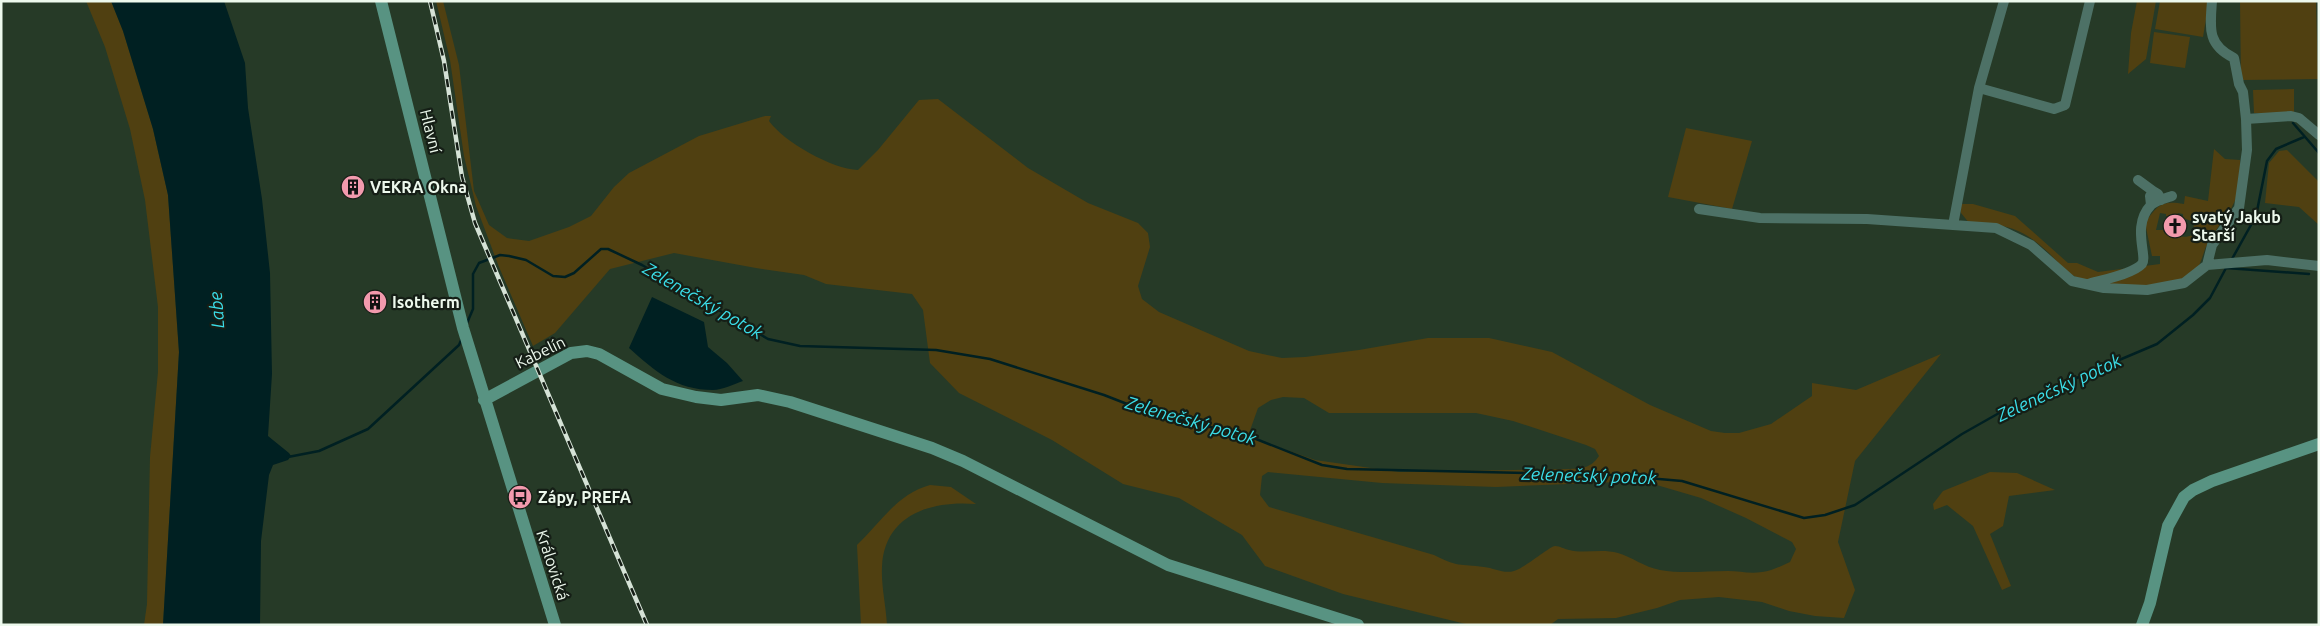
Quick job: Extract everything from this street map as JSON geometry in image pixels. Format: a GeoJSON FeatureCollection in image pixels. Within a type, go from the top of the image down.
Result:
{"type":"FeatureCollection","features":[{"type":"Feature","properties":{"kind":"street","name":"Hlavní"},"geometry":{"type":"LineString","coordinates":[[381,1],[463,328],[470,349]]}},
{"type":"Feature","properties":{"kind":"street"},"geometry":{"type":"LineString","coordinates":[[1953,225],[1979,88],[2004,1]]}},
{"type":"Feature","properties":{"kind":"street"},"geometry":{"type":"LineString","coordinates":[[1979,88],[2054,109],[2065,105],[2090,1]]}},
{"type":"Feature","properties":{"kind":"street"},"geometry":{"type":"LineString","coordinates":[[2207,265],[2212,245],[2239,208],[2247,150],[2243,92],[2239,84],[2234,58],[2217,47],[2213,39],[2210,24],[2212,1]]}},
{"type":"Feature","properties":{"kind":"street"},"geometry":{"type":"LineString","coordinates":[[2246,120],[2291,116],[2299,118],[2319,135]]}},
{"type":"Feature","properties":{"kind":"street"},"geometry":{"type":"LineString","coordinates":[[2138,180],[2158,194],[2161,200]]}},
{"type":"Feature","properties":{"kind":"street"},"geometry":{"type":"LineString","coordinates":[[2087,284],[2126,273],[2142,264],[2144,260],[2140,227],[2151,205],[2150,196],[2153,191]]}},
{"type":"Feature","properties":{"kind":"street"},"geometry":{"type":"LineString","coordinates":[[2151,205],[2172,196]]}},
{"type":"Feature","properties":{"kind":"street"},"geometry":{"type":"LineString","coordinates":[[1699,209],[1760,218],[1867,219],[1996,228],[2031,246],[2072,281],[2104,288],[2147,290],[2184,283],[2207,265],[2267,260],[2319,266]]}},
{"type":"Feature","properties":{"kind":"street","name":"Královická"},"geometry":{"type":"LineString","coordinates":[[470,349],[484,400],[555,625]]}},
{"type":"Feature","properties":{"kind":"street","name":"Kabelín"},"geometry":{"type":"LineString","coordinates":[[484,400],[571,353],[587,351],[613,360],[662,388],[711,400],[748,395],[766,396],[790,402],[932,448],[963,461],[1168,564],[1358,625]]}},
{"type":"Feature","properties":{"kind":"street"},"geometry":{"type":"LineString","coordinates":[[2142,625],[2150,603],[2168,526],[2184,497],[2192,490],[2212,480],[2319,444]]}},
{"type":"Feature","properties":{"kind":"shaded area"},"geometry":{"type":"Polygon","coordinates":[[[86,1],[111,1],[123,31],[153,129],[168,195],[179,352],[163,625],[144,625],[147,604],[150,457],[158,372],[158,307],[145,200],[130,129],[105,47],[86,1]]]}},
{"type":"Feature","properties":{"kind":"shaded area"},"geometry":{"type":"Polygon","coordinates":[[[436,1],[443,1],[459,65],[474,191],[489,225],[507,238],[529,241],[569,227],[591,216],[614,187],[629,173],[699,136],[765,116],[771,116],[769,121],[776,129],[809,153],[835,165],[858,170],[878,150],[919,100],[938,99],[1028,168],[1088,203],[1138,223],[1148,233],[1150,247],[1138,286],[1142,299],[1159,312],[1249,351],[1282,358],[1305,357],[1428,338],[1489,338],[1552,352],[1650,405],[1711,431],[1725,433],[1739,433],[1771,424],[1812,396],[1812,383],[1856,390],[1941,354],[1855,461],[1838,542],[1855,590],[1844,618],[1815,616],[1789,611],[1762,602],[1719,597],[1680,600],[1616,618],[1558,619],[1550,625],[1470,625],[1343,594],[1265,566],[1242,535],[1179,498],[1123,484],[1052,440],[959,393],[930,363],[923,310],[912,294],[826,284],[804,275],[674,253],[610,269],[555,333],[533,346],[499,267],[476,206],[464,156],[450,60],[436,1]],[[1283,397],[1271,400],[1258,408],[1248,436],[1315,460],[1399,472],[1575,469],[1590,465],[1599,456],[1595,449],[1586,445],[1513,421],[1476,413],[1329,413],[1304,398],[1283,397]],[[1268,472],[1262,476],[1260,495],[1269,507],[1434,555],[1454,563],[1503,571],[1510,572],[1519,569],[1555,546],[1575,551],[1612,552],[1654,569],[1686,572],[1728,571],[1753,573],[1766,571],[1790,562],[1796,549],[1792,542],[1746,518],[1701,498],[1643,481],[1496,487],[1382,483],[1268,472]]]}},
{"type":"Feature","properties":{"kind":"shaded area"},"geometry":{"type":"Polygon","coordinates":[[[2137,1],[2156,1],[2146,59],[2128,74],[2131,33],[2137,1]]]}},
{"type":"Feature","properties":{"kind":"shaded area"},"geometry":{"type":"Polygon","coordinates":[[[2160,1],[2209,1],[2203,37],[2155,29],[2160,1]]]}},
{"type":"Feature","properties":{"kind":"shaded area"},"geometry":{"type":"Polygon","coordinates":[[[2240,1],[2316,1],[2318,79],[2241,80],[2240,1]]]}},
{"type":"Feature","properties":{"kind":"shaded area"},"geometry":{"type":"Polygon","coordinates":[[[2154,32],[2190,37],[2185,68],[2150,63],[2154,32]]]}},
{"type":"Feature","properties":{"kind":"shaded area"},"geometry":{"type":"Polygon","coordinates":[[[2294,89],[2294,113],[2254,113],[2253,90],[2294,89]]]}},
{"type":"Feature","properties":{"kind":"shaded area"},"geometry":{"type":"Polygon","coordinates":[[[1686,128],[1752,141],[1732,209],[1668,197],[1686,128]]]}},
{"type":"Feature","properties":{"kind":"shaded area"},"geometry":{"type":"Polygon","coordinates":[[[2214,149],[2225,159],[2240,160],[2239,186],[2235,202],[2208,243],[2195,271],[2171,282],[2136,286],[2100,284],[2074,276],[2039,244],[2021,232],[2003,226],[1970,224],[1961,213],[1959,204],[1973,204],[2015,216],[2068,263],[2077,263],[2098,272],[2160,264],[2160,256],[2152,256],[2145,223],[2149,217],[2161,205],[2170,203],[2184,204],[2185,196],[2208,201],[2214,149]],[[2160,213],[2156,230],[2163,230],[2165,234],[2186,237],[2193,235],[2194,222],[2183,218],[2183,214],[2178,213],[2177,217],[2166,216],[2166,214],[2160,213]]]}},
{"type":"Feature","properties":{"kind":"shaded area"},"geometry":{"type":"Polygon","coordinates":[[[2287,150],[2319,182],[2319,225],[2299,207],[2265,203],[2269,163],[2279,151],[2287,150]]]}},
{"type":"Feature","properties":{"kind":"shaded area"},"geometry":{"type":"Polygon","coordinates":[[[1990,472],[2017,473],[2055,490],[2009,496],[2003,526],[1990,534],[2011,586],[2002,590],[1973,526],[1947,505],[1934,510],[1933,504],[1943,491],[1990,472]]]}},
{"type":"Feature","properties":{"kind":"shaded area"},"geometry":{"type":"Polygon","coordinates":[[[930,485],[951,487],[976,504],[959,503],[927,508],[913,514],[901,523],[891,535],[885,549],[882,567],[887,625],[861,625],[857,545],[899,502],[918,489],[930,485]]]}},
{"type":"Feature","properties":{"kind":"water","name":"Labe"},"geometry":{"type":"Polygon","coordinates":[[[111,1],[224,1],[245,63],[248,108],[262,199],[270,273],[272,374],[268,436],[291,456],[288,460],[273,465],[269,475],[261,541],[260,625],[163,625],[179,352],[168,195],[153,129],[123,31],[111,1]]]}},
{"type":"Feature","properties":{"kind":"water"},"geometry":{"type":"Polygon","coordinates":[[[652,297],[704,322],[708,347],[727,363],[743,381],[717,390],[688,387],[667,378],[629,348],[652,297]]]}},
{"type":"Feature","properties":{"kind":"waterway","name":"Zelenečský potok"},"geometry":{"type":"LineString","coordinates":[[2293,123],[2319,153]]}},
{"type":"Feature","properties":{"kind":"waterway","name":"Zelenečský potok"},"geometry":{"type":"LineString","coordinates":[[2232,259],[2256,216],[2267,161],[2276,149],[2304,137]]}},
{"type":"Feature","properties":{"kind":"waterway","name":"Zelenečský potok"},"geometry":{"type":"LineString","coordinates":[[467,323],[473,309],[473,274],[479,263],[500,255],[509,256],[526,260],[553,276],[565,277],[574,273],[601,249],[608,249],[642,265],[768,339],[800,346],[936,350],[990,359],[1104,395],[1145,411],[1251,437],[1322,465],[1347,469],[1613,475],[1682,481],[1804,518],[1825,515],[1855,505],[1962,434],[2015,404],[2157,344],[2193,315],[2210,298],[2226,268],[2309,274]]}},
{"type":"Feature","properties":{"kind":"waterway","name":"Zelenečský potok"},"geometry":{"type":"LineString","coordinates":[[288,457],[319,451],[368,429],[459,345],[462,338]]}},
{"type":"Feature","properties":{"kind":"railway"},"geometry":{"type":"LineString","coordinates":[[430,1],[444,61],[462,177],[475,223],[647,625]]}},
{"type":"Feature","properties":{"kind":"place","name":"VEKRA Okna"},"geometry":{"type":"Point","coordinates":[353,187]}},
{"type":"Feature","properties":{"kind":"place","name":"svatý Jakub Starší"},"geometry":{"type":"Point","coordinates":[2175,226]}},
{"type":"Feature","properties":{"kind":"place","name":"Isotherm"},"geometry":{"type":"Point","coordinates":[375,302]}},
{"type":"Feature","properties":{"kind":"place","name":"Zápy, PREFA"},"geometry":{"type":"Point","coordinates":[520,497]}}]}
